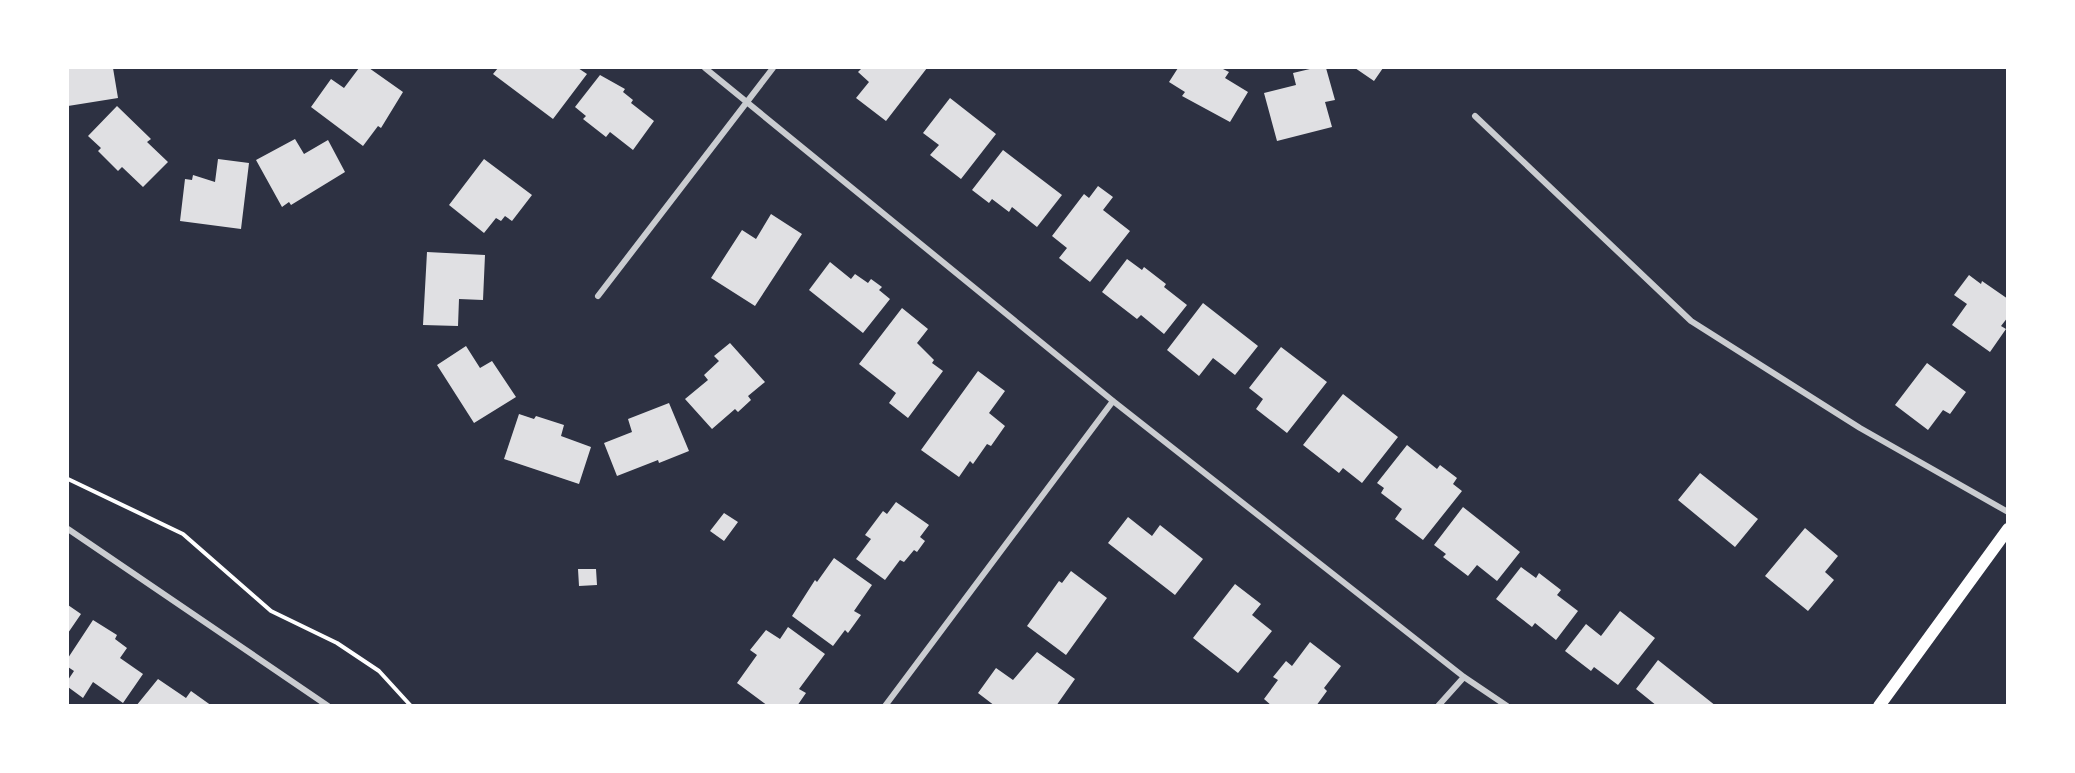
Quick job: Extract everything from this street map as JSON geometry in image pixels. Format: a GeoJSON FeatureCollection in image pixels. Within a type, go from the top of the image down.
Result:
{"type":"FeatureCollection","features":[{"type":"Feature","properties":{"kind":"main road"},"geometry":{"type":"LineString","coordinates":[[1879,705],[2007,529]]}},
{"type":"Feature","properties":{"kind":"street"},"geometry":{"type":"LineString","coordinates":[[705,68],[1113,401],[1464,677],[1507,705]]}},
{"type":"Feature","properties":{"kind":"street"},"geometry":{"type":"LineString","coordinates":[[598,296],[773,68]]}},
{"type":"Feature","properties":{"kind":"street"},"geometry":{"type":"LineString","coordinates":[[1475,116],[1691,321],[1860,428],[2007,512]]}},
{"type":"Feature","properties":{"kind":"street"},"geometry":{"type":"LineString","coordinates":[[885,705],[1113,401]]}},
{"type":"Feature","properties":{"kind":"street"},"geometry":{"type":"LineString","coordinates":[[68,529],[328,705]]}},
{"type":"Feature","properties":{"kind":"street"},"geometry":{"type":"LineString","coordinates":[[1438,705],[1464,677]]}},
{"type":"Feature","properties":{"kind":"path"},"geometry":{"type":"LineString","coordinates":[[68,479],[183,534],[271,611],[337,643],[379,671],[411,705]]}},
{"type":"Feature","properties":{"kind":"building"},"geometry":{"type":"Polygon","coordinates":[[[68,68],[113,68],[118,98],[68,106],[68,68]]]}},
{"type":"Feature","properties":{"kind":"building"},"geometry":{"type":"Polygon","coordinates":[[[359,68],[369,68],[403,92],[381,128],[378,126],[363,146],[311,107],[331,79],[344,88],[359,68]]]}},
{"type":"Feature","properties":{"kind":"building"},"geometry":{"type":"Polygon","coordinates":[[[498,68],[578,68],[587,74],[553,119],[493,74],[498,68]]]}},
{"type":"Feature","properties":{"kind":"building"},"geometry":{"type":"Polygon","coordinates":[[[862,68],[927,68],[886,121],[856,98],[869,82],[858,72],[862,68]]]}},
{"type":"Feature","properties":{"kind":"building"},"geometry":{"type":"Polygon","coordinates":[[[1178,68],[1221,68],[1229,72],[1225,78],[1248,92],[1230,122],[1182,96],[1185,92],[1169,82],[1178,68]]]}},
{"type":"Feature","properties":{"kind":"building"},"geometry":{"type":"Polygon","coordinates":[[[1326,68],[1335,100],[1325,102],[1332,127],[1277,141],[1264,93],[1296,85],[1293,73],[1326,68]]]}},
{"type":"Feature","properties":{"kind":"building"},"geometry":{"type":"Polygon","coordinates":[[[1355,68],[1383,68],[1374,81],[1355,68]]]}},
{"type":"Feature","properties":{"kind":"building"},"geometry":{"type":"Polygon","coordinates":[[[600,75],[625,89],[623,92],[633,100],[631,103],[654,121],[633,150],[610,132],[606,137],[583,119],[586,116],[575,107],[600,75]]]}},
{"type":"Feature","properties":{"kind":"building"},"geometry":{"type":"Polygon","coordinates":[[[950,98],[996,134],[961,179],[930,155],[939,145],[923,133],[950,98]]]}},
{"type":"Feature","properties":{"kind":"building"},"geometry":{"type":"Polygon","coordinates":[[[117,106],[151,139],[147,142],[168,162],[143,187],[122,167],[118,171],[98,151],[101,148],[88,136],[117,106]]]}},
{"type":"Feature","properties":{"kind":"building"},"geometry":{"type":"Polygon","coordinates":[[[295,139],[304,154],[328,140],[345,172],[291,205],[289,202],[282,207],[256,160],[295,139]]]}},
{"type":"Feature","properties":{"kind":"building"},"geometry":{"type":"Polygon","coordinates":[[[1003,150],[1062,195],[1037,227],[1012,207],[1009,212],[992,199],[989,203],[972,190],[1003,150]]]}},
{"type":"Feature","properties":{"kind":"building"},"geometry":{"type":"Polygon","coordinates":[[[218,159],[249,163],[241,229],[180,221],[185,179],[192,180],[193,175],[215,182],[218,159]]]}},
{"type":"Feature","properties":{"kind":"building"},"geometry":{"type":"Polygon","coordinates":[[[484,159],[532,195],[512,221],[505,216],[501,221],[496,218],[484,233],[449,205],[484,159]]]}},
{"type":"Feature","properties":{"kind":"building"},"geometry":{"type":"Polygon","coordinates":[[[1098,186],[1113,197],[1103,210],[1130,231],[1090,282],[1059,258],[1067,248],[1052,236],[1084,194],[1089,198],[1098,186]]]}},
{"type":"Feature","properties":{"kind":"building"},"geometry":{"type":"Polygon","coordinates":[[[771,214],[802,234],[755,306],[711,278],[742,230],[756,239],[771,214]]]}},
{"type":"Feature","properties":{"kind":"building"},"geometry":{"type":"Polygon","coordinates":[[[427,252],[485,255],[483,300],[459,299],[458,326],[423,325],[427,252]]]}},
{"type":"Feature","properties":{"kind":"building"},"geometry":{"type":"Polygon","coordinates":[[[1127,259],[1142,270],[1144,267],[1166,284],[1164,287],[1187,305],[1164,334],[1141,315],[1137,319],[1102,292],[1127,259]]]}},
{"type":"Feature","properties":{"kind":"building"},"geometry":{"type":"Polygon","coordinates":[[[830,262],[851,279],[855,274],[868,283],[871,279],[882,287],[879,290],[890,299],[863,333],[809,290],[830,262]]]}},
{"type":"Feature","properties":{"kind":"building"},"geometry":{"type":"Polygon","coordinates":[[[1969,275],[2008,299],[2008,317],[2001,326],[2006,329],[1990,352],[1952,325],[1967,304],[1954,295],[1969,275]]]}},
{"type":"Feature","properties":{"kind":"building"},"geometry":{"type":"Polygon","coordinates":[[[1203,303],[1258,346],[1235,375],[1213,358],[1199,376],[1167,350],[1203,303]]]}},
{"type":"Feature","properties":{"kind":"building"},"geometry":{"type":"Polygon","coordinates":[[[902,308],[928,329],[917,343],[934,360],[932,363],[943,371],[908,418],[889,403],[896,393],[859,364],[902,308]]]}},
{"type":"Feature","properties":{"kind":"building"},"geometry":{"type":"Polygon","coordinates":[[[730,343],[765,382],[748,396],[751,400],[738,412],[735,409],[712,429],[685,399],[708,380],[704,375],[719,361],[714,356],[730,343]]]}},
{"type":"Feature","properties":{"kind":"building"},"geometry":{"type":"Polygon","coordinates":[[[466,346],[480,368],[492,361],[516,397],[474,423],[437,365],[466,346]]]}},
{"type":"Feature","properties":{"kind":"building"},"geometry":{"type":"Polygon","coordinates":[[[1281,347],[1327,382],[1287,433],[1256,409],[1263,399],[1249,388],[1281,347]]]}},
{"type":"Feature","properties":{"kind":"building"},"geometry":{"type":"Polygon","coordinates":[[[1927,363],[1966,392],[1950,414],[1943,410],[1928,430],[1895,405],[1927,363]]]}},
{"type":"Feature","properties":{"kind":"building"},"geometry":{"type":"Polygon","coordinates":[[[978,371],[1005,391],[989,413],[1005,426],[991,446],[987,444],[973,464],[970,461],[959,477],[921,450],[978,371]]]}},
{"type":"Feature","properties":{"kind":"building"},"geometry":{"type":"Polygon","coordinates":[[[1343,394],[1398,437],[1362,483],[1343,468],[1339,473],[1303,445],[1343,394]]]}},
{"type":"Feature","properties":{"kind":"building"},"geometry":{"type":"Polygon","coordinates":[[[669,403],[689,451],[617,476],[604,443],[632,432],[628,419],[669,403]]]}},
{"type":"Feature","properties":{"kind":"building"},"geometry":{"type":"Polygon","coordinates":[[[519,414],[534,419],[536,416],[564,425],[561,436],[591,447],[579,484],[504,459],[519,414]]]}},
{"type":"Feature","properties":{"kind":"building"},"geometry":{"type":"Polygon","coordinates":[[[1407,445],[1437,469],[1440,465],[1457,478],[1453,484],[1462,491],[1423,540],[1395,519],[1402,509],[1381,493],[1384,488],[1377,483],[1407,445]]]}},
{"type":"Feature","properties":{"kind":"building"},"geometry":{"type":"Polygon","coordinates":[[[1700,473],[1758,519],[1735,547],[1678,500],[1700,473]]]}},
{"type":"Feature","properties":{"kind":"building"},"geometry":{"type":"Polygon","coordinates":[[[896,502],[929,525],[920,537],[925,541],[917,552],[914,550],[904,562],[900,560],[885,580],[856,559],[871,539],[865,535],[883,511],[887,514],[896,502]]]}},
{"type":"Feature","properties":{"kind":"building"},"geometry":{"type":"Polygon","coordinates":[[[1463,507],[1520,552],[1497,581],[1477,565],[1468,576],[1443,557],[1446,554],[1434,545],[1463,507]]]}},
{"type":"Feature","properties":{"kind":"building"},"geometry":{"type":"Polygon","coordinates":[[[724,513],[738,522],[724,541],[710,531],[724,513]]]}},
{"type":"Feature","properties":{"kind":"building"},"geometry":{"type":"Polygon","coordinates":[[[1128,517],[1152,536],[1160,525],[1203,559],[1175,595],[1108,543],[1128,517]]]}},
{"type":"Feature","properties":{"kind":"building"},"geometry":{"type":"Polygon","coordinates":[[[1805,528],[1838,556],[1825,572],[1834,580],[1808,611],[1765,576],[1805,528]]]}},
{"type":"Feature","properties":{"kind":"building"},"geometry":{"type":"Polygon","coordinates":[[[834,558],[872,585],[854,611],[861,615],[848,633],[845,630],[833,646],[792,616],[815,580],[817,582],[834,558]]]}},
{"type":"Feature","properties":{"kind":"building"},"geometry":{"type":"Polygon","coordinates":[[[1521,567],[1536,578],[1539,573],[1561,590],[1557,595],[1578,611],[1556,640],[1535,623],[1532,627],[1496,599],[1521,567]]]}},
{"type":"Feature","properties":{"kind":"building"},"geometry":{"type":"Polygon","coordinates":[[[578,569],[596,569],[597,585],[579,586],[578,569]]]}},
{"type":"Feature","properties":{"kind":"building"},"geometry":{"type":"Polygon","coordinates":[[[1071,571],[1107,598],[1066,655],[1027,626],[1059,581],[1062,583],[1071,571]]]}},
{"type":"Feature","properties":{"kind":"building"},"geometry":{"type":"Polygon","coordinates":[[[1235,584],[1261,604],[1252,615],[1272,631],[1238,673],[1193,638],[1235,584]]]}},
{"type":"Feature","properties":{"kind":"building"},"geometry":{"type":"Polygon","coordinates":[[[68,605],[81,614],[68,633],[68,605]]]}},
{"type":"Feature","properties":{"kind":"building"},"geometry":{"type":"Polygon","coordinates":[[[1620,611],[1655,638],[1618,685],[1594,667],[1591,671],[1565,651],[1586,624],[1601,636],[1620,611]]]}},
{"type":"Feature","properties":{"kind":"building"},"geometry":{"type":"Polygon","coordinates":[[[93,620],[117,635],[115,639],[127,648],[120,658],[143,674],[123,703],[93,682],[83,698],[68,687],[68,680],[74,671],[68,667],[68,658],[93,620]]]}},
{"type":"Feature","properties":{"kind":"building"},"geometry":{"type":"Polygon","coordinates":[[[788,627],[825,654],[799,689],[806,693],[797,706],[768,706],[737,683],[757,655],[750,650],[766,630],[780,639],[788,627]]]}},
{"type":"Feature","properties":{"kind":"building"},"geometry":{"type":"Polygon","coordinates":[[[1310,642],[1341,666],[1324,688],[1327,691],[1316,706],[1272,706],[1264,699],[1278,680],[1273,677],[1286,661],[1292,666],[1310,642]]]}},
{"type":"Feature","properties":{"kind":"building"},"geometry":{"type":"Polygon","coordinates":[[[1037,652],[1075,679],[1056,706],[995,706],[978,693],[996,668],[1013,680],[1037,652]]]}},
{"type":"Feature","properties":{"kind":"building"},"geometry":{"type":"Polygon","coordinates":[[[1658,660],[1716,706],[1657,706],[1636,689],[1658,660]]]}},
{"type":"Feature","properties":{"kind":"building"},"geometry":{"type":"Polygon","coordinates":[[[158,679],[186,698],[191,691],[212,706],[136,706],[158,679]]]}}]}
